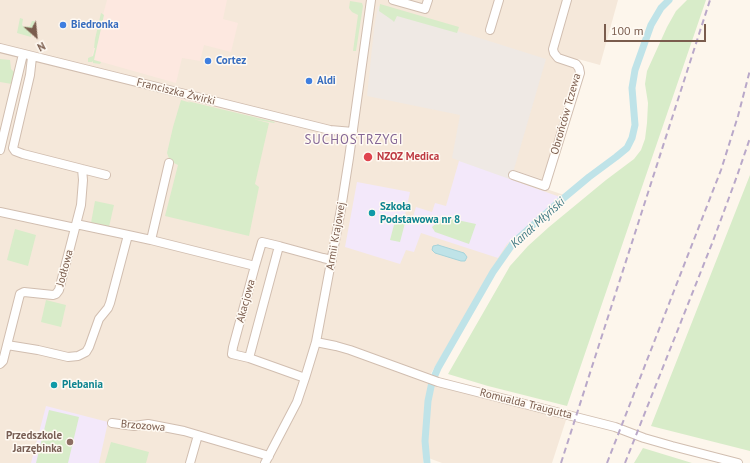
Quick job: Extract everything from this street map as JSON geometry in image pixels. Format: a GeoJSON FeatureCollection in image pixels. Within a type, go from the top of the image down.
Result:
{"type":"FeatureCollection","features":[{"type":"Feature","properties":{"kind":"street","name":"Armii Krajowej"},"geometry":{"type":"LineString","coordinates":[[267,459],[297,402],[316,342],[345,183],[371,0]]}},
{"type":"Feature","properties":{"kind":"street"},"geometry":{"type":"LineString","coordinates":[[393,0],[425,9],[428,0]]}},
{"type":"Feature","properties":{"kind":"street"},"geometry":{"type":"LineString","coordinates":[[490,30],[499,0]]}},
{"type":"Feature","properties":{"kind":"street","name":"Obrońców Tczewa"},"geometry":{"type":"LineString","coordinates":[[513,176],[545,186],[578,80],[580,73],[576,64],[558,58],[553,49],[567,0]]}},
{"type":"Feature","properties":{"kind":"street","name":"Franciszka Żwirki"},"geometry":{"type":"LineString","coordinates":[[0,48],[330,130],[353,132]]}},
{"type":"Feature","properties":{"kind":"street"},"geometry":{"type":"LineString","coordinates":[[0,150],[23,54]]}},
{"type":"Feature","properties":{"kind":"street"},"geometry":{"type":"LineString","coordinates":[[32,57],[30,75],[13,148],[15,151],[23,154],[106,175]]}},
{"type":"Feature","properties":{"kind":"street"},"geometry":{"type":"LineString","coordinates":[[151,240],[169,163]]}},
{"type":"Feature","properties":{"kind":"street","name":"Jodłowa"},"geometry":{"type":"LineString","coordinates":[[0,364],[3,361],[20,294],[24,292],[54,295],[59,290],[81,205],[83,180],[82,169]]}},
{"type":"Feature","properties":{"kind":"street"},"geometry":{"type":"LineString","coordinates":[[0,212],[76,226]]}},
{"type":"Feature","properties":{"kind":"street","name":"Akacjowa"},"geometry":{"type":"LineString","coordinates":[[76,226],[151,240],[255,266],[232,354],[249,358],[305,378]]}},
{"type":"Feature","properties":{"kind":"street"},"geometry":{"type":"LineString","coordinates":[[7,345],[68,357],[78,356],[86,352],[99,318],[108,308],[110,303],[128,235]]}},
{"type":"Feature","properties":{"kind":"street"},"geometry":{"type":"LineString","coordinates":[[255,266],[262,242],[332,260]]}},
{"type":"Feature","properties":{"kind":"street","name":"Akacjowa"},"geometry":{"type":"LineString","coordinates":[[249,358],[279,246]]}},
{"type":"Feature","properties":{"kind":"street","name":"Romualda Traugutta"},"geometry":{"type":"LineString","coordinates":[[316,342],[350,350],[438,382],[615,427],[644,438],[738,463]]}},
{"type":"Feature","properties":{"kind":"street","name":"Brzozowa"},"geometry":{"type":"LineString","coordinates":[[112,422],[134,426],[148,424],[184,431],[267,459]]}},
{"type":"Feature","properties":{"kind":"street"},"geometry":{"type":"LineString","coordinates":[[190,463],[198,435]]}},
{"type":"Feature","properties":{"kind":"shaded area"},"geometry":{"type":"Polygon","coordinates":[[[0,0],[618,0],[600,65],[578,59],[544,180],[514,170],[511,177],[564,195],[508,244],[427,380],[566,420],[552,463],[442,463],[423,456],[423,463],[0,463],[0,0]]]}},
{"type":"Feature","properties":{"kind":"shaded area"},"geometry":{"type":"Polygon","coordinates":[[[107,0],[227,0],[223,19],[238,23],[231,52],[204,45],[200,61],[182,58],[176,83],[91,59],[107,0]]]}},
{"type":"Feature","properties":{"kind":"shaded area"},"geometry":{"type":"Polygon","coordinates":[[[378,6],[546,59],[510,183],[464,170],[460,161],[452,158],[460,115],[367,96],[378,6]]]}},
{"type":"Feature","properties":{"kind":"shaded area"},"geometry":{"type":"Polygon","coordinates":[[[459,161],[560,197],[507,244],[498,258],[421,233],[414,252],[406,250],[400,264],[345,247],[357,182],[410,192],[405,215],[413,217],[416,207],[432,212],[435,203],[446,206],[459,161]]]}},
{"type":"Feature","properties":{"kind":"shaded area","name":"Przedszkole Jarzębinka"},"geometry":{"type":"Polygon","coordinates":[[[46,406],[108,422],[99,463],[31,463],[46,406]]]}},
{"type":"Feature","properties":{"kind":"green space"},"geometry":{"type":"Polygon","coordinates":[[[687,0],[706,0],[567,406],[488,386],[448,374],[510,266],[528,246],[549,227],[634,159],[641,150],[645,139],[647,123],[648,103],[645,84],[647,71],[676,11],[687,0]]]}},
{"type":"Feature","properties":{"kind":"green space"},"geometry":{"type":"Polygon","coordinates":[[[350,1],[362,3],[363,6],[356,51],[353,51],[358,15],[352,12],[349,8],[350,1]]]}},
{"type":"Feature","properties":{"kind":"green space"},"geometry":{"type":"Polygon","coordinates":[[[380,4],[459,27],[457,33],[397,16],[394,22],[379,11],[380,4]]]}},
{"type":"Feature","properties":{"kind":"green space"},"geometry":{"type":"Polygon","coordinates":[[[101,13],[104,15],[94,60],[101,62],[100,64],[93,63],[93,61],[88,62],[88,58],[93,56],[101,13]]]}},
{"type":"Feature","properties":{"kind":"green space"},"geometry":{"type":"Polygon","coordinates":[[[20,18],[23,19],[22,25],[24,27],[30,26],[32,21],[35,21],[31,37],[17,33],[20,18]]]}},
{"type":"Feature","properties":{"kind":"green space"},"geometry":{"type":"Polygon","coordinates":[[[0,59],[10,60],[11,69],[15,73],[12,84],[0,82],[0,59]]]}},
{"type":"Feature","properties":{"kind":"green space"},"geometry":{"type":"Polygon","coordinates":[[[181,100],[275,122],[253,119],[269,123],[255,184],[259,187],[249,236],[165,216],[178,165],[170,161],[167,153],[181,100]]]}},
{"type":"Feature","properties":{"kind":"green space"},"geometry":{"type":"Polygon","coordinates":[[[750,175],[750,451],[651,426],[750,175]]]}},
{"type":"Feature","properties":{"kind":"green space"},"geometry":{"type":"Polygon","coordinates":[[[95,201],[114,205],[109,227],[91,223],[95,201]]]}},
{"type":"Feature","properties":{"kind":"green space"},"geometry":{"type":"Polygon","coordinates":[[[443,217],[476,224],[469,244],[435,232],[432,227],[443,217]]]}},
{"type":"Feature","properties":{"kind":"green space"},"geometry":{"type":"Polygon","coordinates":[[[395,221],[405,223],[400,242],[390,240],[395,221]]]}},
{"type":"Feature","properties":{"kind":"green space"},"geometry":{"type":"Polygon","coordinates":[[[15,229],[36,235],[28,266],[7,260],[15,229]]]}},
{"type":"Feature","properties":{"kind":"green space"},"geometry":{"type":"Polygon","coordinates":[[[46,300],[66,305],[61,327],[41,322],[46,300]]]}},
{"type":"Feature","properties":{"kind":"green space"},"geometry":{"type":"Polygon","coordinates":[[[49,410],[79,417],[68,463],[36,463],[49,410]]]}},
{"type":"Feature","properties":{"kind":"green space"},"geometry":{"type":"Polygon","coordinates":[[[111,442],[149,452],[146,463],[105,463],[111,442]]]}},
{"type":"Feature","properties":{"kind":"green space"},"geometry":{"type":"Polygon","coordinates":[[[643,448],[692,463],[634,463],[643,448]]]}},
{"type":"Feature","properties":{"kind":"water"},"geometry":{"type":"Polygon","coordinates":[[[438,245],[464,253],[467,257],[465,261],[435,253],[432,250],[433,246],[438,245]]]}},
{"type":"Feature","properties":{"kind":"waterway","name":"Kanał Młyński"},"geometry":{"type":"LineString","coordinates":[[427,463],[425,441],[428,401],[432,382],[438,368],[493,272],[514,242],[589,177],[627,148],[632,138],[635,125],[632,88],[635,70],[651,25],[661,8],[669,0]]}},
{"type":"Feature","properties":{"kind":"railway"},"geometry":{"type":"LineString","coordinates":[[561,463],[710,0]]}},
{"type":"Feature","properties":{"kind":"railway"},"geometry":{"type":"LineString","coordinates":[[607,463],[721,170],[738,116],[750,70]]}},
{"type":"Feature","properties":{"kind":"railway"},"geometry":{"type":"LineString","coordinates":[[625,463],[713,241],[750,138]]}},
{"type":"Feature","properties":{"kind":"place","name":"Biedronka"},"geometry":{"type":"Point","coordinates":[63,25]}},
{"type":"Feature","properties":{"kind":"place","name":"Cortez"},"geometry":{"type":"Point","coordinates":[208,61]}},
{"type":"Feature","properties":{"kind":"place","name":"Aldi"},"geometry":{"type":"Point","coordinates":[309,81]}},
{"type":"Feature","properties":{"kind":"place","name":"NZOZ Medica"},"geometry":{"type":"Point","coordinates":[368,157]}},
{"type":"Feature","properties":{"kind":"place","name":"Szkoła Podstawowa nr 8"},"geometry":{"type":"Point","coordinates":[372,213]}},
{"type":"Feature","properties":{"kind":"place","name":"Plebania"},"geometry":{"type":"Point","coordinates":[54,385]}},
{"type":"Feature","properties":{"kind":"place","name":"Przedszkole Jarzębinka"},"geometry":{"type":"Point","coordinates":[70,442]}},
{"type":"Feature","properties":{"kind":"district","name":"SUCHOSTRZYGI"},"geometry":{"type":"Point","coordinates":[354,140]}}]}
